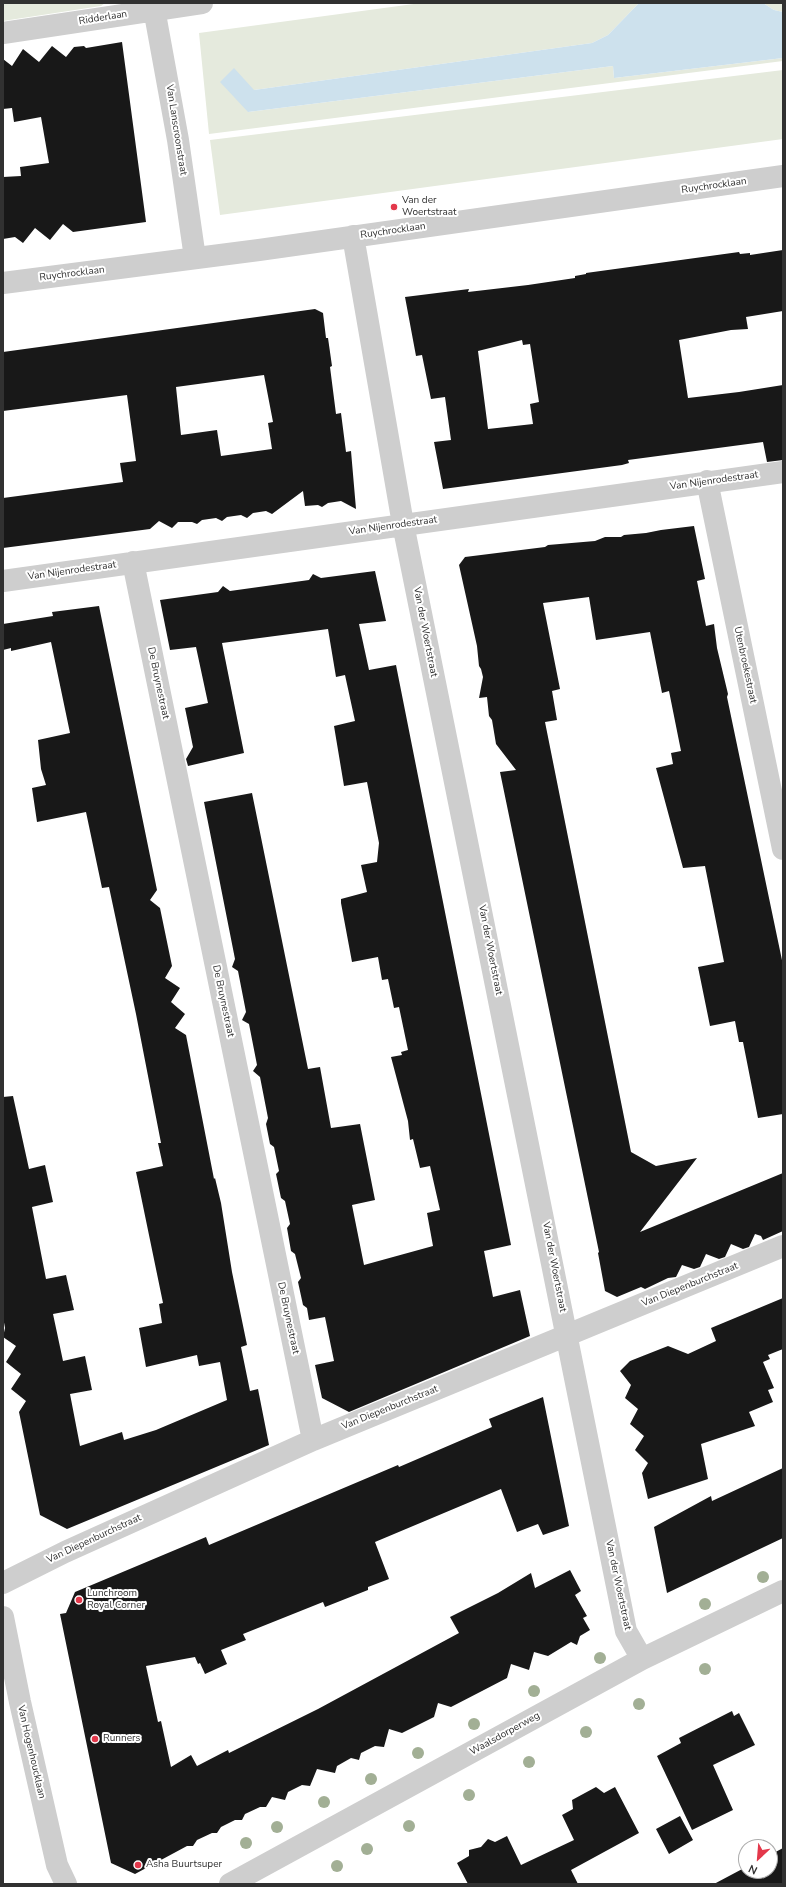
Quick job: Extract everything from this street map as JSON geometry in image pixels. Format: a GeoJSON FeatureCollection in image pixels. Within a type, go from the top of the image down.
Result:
{"type":"FeatureCollection","features":[{"type":"Feature","properties":{"kind":"street","name":"Ridderlaan"},"geometry":{"type":"LineString","coordinates":[[3,33],[154,6],[202,3]]}},
{"type":"Feature","properties":{"kind":"street","name":"Van Lanscroonstraat"},"geometry":{"type":"LineString","coordinates":[[154,6],[178,140],[195,258]]}},
{"type":"Feature","properties":{"kind":"street","name":"Ruychrocklaan"},"geometry":{"type":"LineString","coordinates":[[3,283],[195,258],[783,176]]}},
{"type":"Feature","properties":{"kind":"street","name":"Van der Woertstraat"},"geometry":{"type":"LineString","coordinates":[[353,236],[404,524],[568,1334],[626,1631],[642,1659]]}},
{"type":"Feature","properties":{"kind":"street","name":"Van Nijenrodestraat"},"geometry":{"type":"LineString","coordinates":[[3,581],[707,481],[783,472]]}},
{"type":"Feature","properties":{"kind":"street","name":"Utenbroekestraat"},"geometry":{"type":"LineString","coordinates":[[707,481],[783,849]]}},
{"type":"Feature","properties":{"kind":"street","name":"De Bruynestraat"},"geometry":{"type":"LineString","coordinates":[[134,562],[313,1440]]}},
{"type":"Feature","properties":{"kind":"street","name":"Van Diepenburchstraat"},"geometry":{"type":"LineString","coordinates":[[3,1583],[65,1552],[313,1440],[783,1246]]}},
{"type":"Feature","properties":{"kind":"street","name":"Waalsdorperweg"},"geometry":{"type":"LineString","coordinates":[[230,1884],[642,1659],[783,1590]]}},
{"type":"Feature","properties":{"kind":"street","name":"Van Hogenhoucklaan"},"geometry":{"type":"LineString","coordinates":[[3,1617],[20,1702],[57,1865],[66,1884]]}},
{"type":"Feature","properties":{"kind":"shaded area"},"geometry":{"type":"Polygon","coordinates":[[[3,3],[105,3],[101,6],[3,21],[3,3]]]}},
{"type":"Feature","properties":{"kind":"shaded area"},"geometry":{"type":"Polygon","coordinates":[[[421,3],[639,3],[608,35],[592,43],[254,90],[248,112],[613,66],[614,78],[783,58],[783,61],[209,134],[199,33],[421,3]]]}},
{"type":"Feature","properties":{"kind":"shaded area"},"geometry":{"type":"Polygon","coordinates":[[[763,3],[783,3],[783,12],[774,10],[763,3]]]}},
{"type":"Feature","properties":{"kind":"shaded area"},"geometry":{"type":"Polygon","coordinates":[[[783,70],[783,139],[220,215],[210,140],[783,70]]]}},
{"type":"Feature","properties":{"kind":"water"},"geometry":{"type":"Polygon","coordinates":[[[639,3],[763,3],[774,10],[783,12],[783,58],[614,78],[613,66],[248,112],[220,82],[234,68],[254,90],[592,43],[608,35],[639,3]]]}},
{"type":"Feature","properties":{"kind":"building"},"geometry":{"type":"Polygon","coordinates":[[[122,42],[146,222],[73,232],[63,224],[50,240],[35,228],[23,243],[15,237],[3,239],[3,177],[21,176],[20,167],[49,163],[41,117],[14,122],[12,108],[3,109],[3,59],[12,66],[23,49],[39,62],[52,46],[66,57],[74,47],[84,46],[86,48],[122,42]]]}},
{"type":"Feature","properties":{"kind":"building"},"geometry":{"type":"Polygon","coordinates":[[[783,250],[783,311],[746,317],[748,329],[731,330],[679,340],[688,398],[783,385],[783,460],[767,462],[763,442],[628,460],[629,463],[622,465],[443,489],[434,442],[451,440],[445,397],[431,399],[422,355],[416,356],[405,297],[469,289],[468,292],[528,285],[575,278],[575,276],[586,273],[739,252],[740,254],[750,253],[750,255],[783,250]],[[522,340],[478,351],[488,429],[533,424],[530,404],[539,402],[530,344],[523,345],[522,340]]]}},
{"type":"Feature","properties":{"kind":"building"},"geometry":{"type":"Polygon","coordinates":[[[315,309],[323,313],[326,338],[328,338],[332,366],[330,367],[336,414],[341,413],[346,452],[351,451],[356,509],[341,501],[328,503],[322,507],[318,505],[305,506],[303,491],[272,514],[266,511],[253,513],[247,518],[241,515],[227,517],[222,521],[216,518],[202,520],[197,524],[192,522],[178,522],[172,528],[159,521],[150,529],[3,548],[3,498],[123,482],[120,463],[136,461],[127,395],[3,411],[3,352],[315,309]],[[264,375],[176,387],[181,435],[217,430],[221,456],[272,449],[268,423],[273,422],[264,375]]]}},
{"type":"Feature","properties":{"kind":"building"},"geometry":{"type":"Polygon","coordinates":[[[694,526],[705,579],[697,581],[706,626],[714,624],[717,648],[728,694],[727,697],[783,965],[783,1114],[758,1118],[743,1042],[739,1042],[735,1021],[710,1026],[698,967],[724,962],[705,866],[683,868],[656,768],[673,764],[671,753],[681,751],[669,691],[662,693],[650,632],[596,640],[589,597],[543,603],[560,689],[552,691],[557,720],[545,722],[631,1152],[656,1166],[697,1158],[640,1232],[783,1173],[783,1231],[763,1240],[761,1236],[755,1234],[749,1247],[743,1249],[731,1244],[725,1257],[719,1259],[706,1254],[700,1267],[694,1269],[682,1265],[676,1277],[668,1278],[645,1289],[641,1287],[617,1297],[605,1291],[599,1252],[500,772],[516,770],[496,744],[492,720],[489,716],[487,697],[479,698],[483,677],[479,666],[477,646],[459,565],[465,557],[545,547],[548,545],[595,541],[605,537],[621,537],[624,535],[694,526]]]}},
{"type":"Feature","properties":{"kind":"building"},"geometry":{"type":"Polygon","coordinates":[[[375,571],[386,621],[359,624],[369,670],[396,665],[511,1245],[484,1251],[493,1297],[520,1290],[530,1336],[349,1412],[322,1398],[315,1365],[334,1361],[325,1317],[309,1320],[307,1308],[303,1305],[298,1282],[301,1278],[295,1254],[291,1251],[287,1228],[290,1224],[285,1201],[281,1198],[276,1174],[279,1171],[274,1147],[270,1144],[266,1124],[268,1118],[260,1077],[253,1071],[257,1065],[249,1024],[242,1020],[246,1012],[238,971],[232,967],[235,959],[204,802],[252,793],[308,1069],[320,1067],[331,1128],[360,1124],[375,1200],[352,1205],[364,1265],[433,1246],[427,1213],[440,1210],[430,1166],[420,1168],[413,1139],[410,1140],[408,1121],[391,1057],[402,1055],[401,1052],[408,1050],[399,1007],[394,1008],[388,979],[382,980],[378,957],[352,962],[341,903],[341,899],[367,892],[361,865],[377,862],[379,843],[367,782],[344,786],[334,726],[355,721],[345,675],[336,677],[328,629],[222,643],[244,753],[188,766],[186,759],[193,747],[185,708],[208,703],[196,647],[170,650],[160,600],[218,592],[223,586],[230,591],[309,580],[313,574],[321,578],[375,571]]]}},
{"type":"Feature","properties":{"kind":"building"},"geometry":{"type":"Polygon","coordinates":[[[99,606],[157,890],[150,900],[160,908],[172,966],[165,978],[180,988],[171,1002],[185,1014],[175,1028],[186,1035],[214,1179],[215,1178],[221,1203],[232,1272],[247,1345],[241,1347],[250,1391],[258,1389],[269,1445],[67,1529],[40,1515],[19,1412],[26,1401],[11,1389],[21,1374],[6,1362],[16,1346],[3,1337],[5,1328],[3,1317],[3,1097],[13,1096],[29,1169],[45,1165],[53,1202],[32,1207],[46,1279],[66,1275],[74,1310],[53,1314],[63,1361],[85,1356],[92,1390],[70,1394],[80,1446],[122,1432],[124,1440],[156,1430],[227,1400],[220,1362],[199,1366],[197,1355],[146,1367],[139,1328],[162,1323],[159,1304],[163,1303],[136,1172],[163,1166],[158,1143],[161,1143],[136,1014],[109,887],[102,888],[86,812],[37,822],[32,788],[46,785],[41,769],[38,740],[70,733],[51,642],[11,651],[11,648],[3,650],[3,624],[53,616],[52,612],[99,606]]]}},
{"type":"Feature","properties":{"kind":"building"},"geometry":{"type":"Polygon","coordinates":[[[783,1298],[783,1349],[768,1355],[770,1359],[763,1362],[774,1388],[768,1390],[773,1402],[749,1412],[755,1426],[701,1444],[708,1479],[648,1499],[642,1473],[648,1463],[635,1450],[644,1436],[630,1424],[638,1409],[625,1398],[631,1385],[620,1371],[630,1361],[668,1346],[688,1354],[716,1341],[711,1328],[783,1298]]]}},
{"type":"Feature","properties":{"kind":"building"},"geometry":{"type":"Polygon","coordinates":[[[543,1397],[569,1526],[543,1535],[538,1524],[517,1532],[501,1489],[375,1542],[389,1579],[368,1587],[368,1590],[325,1607],[323,1602],[243,1634],[246,1640],[221,1650],[227,1664],[205,1674],[200,1663],[198,1664],[195,1657],[146,1666],[158,1722],[161,1721],[171,1767],[191,1755],[197,1766],[228,1750],[229,1753],[318,1709],[459,1633],[450,1617],[498,1593],[531,1573],[535,1588],[570,1570],[581,1591],[575,1595],[587,1616],[583,1618],[590,1630],[580,1636],[577,1645],[571,1642],[548,1656],[534,1652],[529,1670],[511,1664],[507,1678],[451,1707],[438,1703],[434,1717],[402,1733],[389,1729],[384,1747],[375,1746],[361,1753],[359,1760],[351,1758],[337,1766],[335,1773],[317,1769],[310,1786],[302,1785],[288,1792],[285,1800],[272,1797],[266,1807],[260,1807],[245,1814],[242,1820],[235,1820],[221,1827],[217,1833],[212,1833],[197,1840],[193,1846],[187,1846],[135,1874],[111,1863],[60,1614],[66,1613],[75,1592],[206,1537],[209,1545],[398,1465],[399,1467],[492,1427],[489,1419],[543,1397]]]}},
{"type":"Feature","properties":{"kind":"building"},"geometry":{"type":"Polygon","coordinates":[[[783,1468],[783,1538],[667,1593],[654,1527],[711,1496],[712,1501],[783,1468]]]}},
{"type":"Feature","properties":{"kind":"building"},"geometry":{"type":"Polygon","coordinates":[[[732,1711],[734,1716],[739,1713],[755,1745],[713,1765],[733,1810],[692,1830],[657,1756],[681,1743],[679,1738],[732,1711]]]}},
{"type":"Feature","properties":{"kind":"building"},"geometry":{"type":"Polygon","coordinates":[[[596,1787],[604,1793],[615,1787],[639,1833],[571,1870],[578,1884],[468,1884],[457,1863],[469,1856],[469,1850],[481,1847],[488,1839],[495,1842],[507,1836],[521,1865],[574,1840],[562,1815],[573,1809],[572,1800],[596,1787]]]}},
{"type":"Feature","properties":{"kind":"building"},"geometry":{"type":"Polygon","coordinates":[[[680,1816],[693,1840],[669,1854],[656,1829],[680,1816]]]}},
{"type":"Feature","properties":{"kind":"building"},"geometry":{"type":"Polygon","coordinates":[[[783,1848],[783,1884],[714,1884],[738,1871],[738,1879],[778,1879],[778,1851],[783,1848]]]}},
{"type":"Feature","properties":{"kind":"place","name":"Van der Woertstraat"},"geometry":{"type":"Point","coordinates":[394,207]}},
{"type":"Feature","properties":{"kind":"place","name":"Lunchroom Royal Corner"},"geometry":{"type":"Point","coordinates":[79,1600]}},
{"type":"Feature","properties":{"kind":"place","name":"Runners"},"geometry":{"type":"Point","coordinates":[95,1739]}},
{"type":"Feature","properties":{"kind":"place","name":"Asha Buurtsuper"},"geometry":{"type":"Point","coordinates":[138,1865]}}]}
